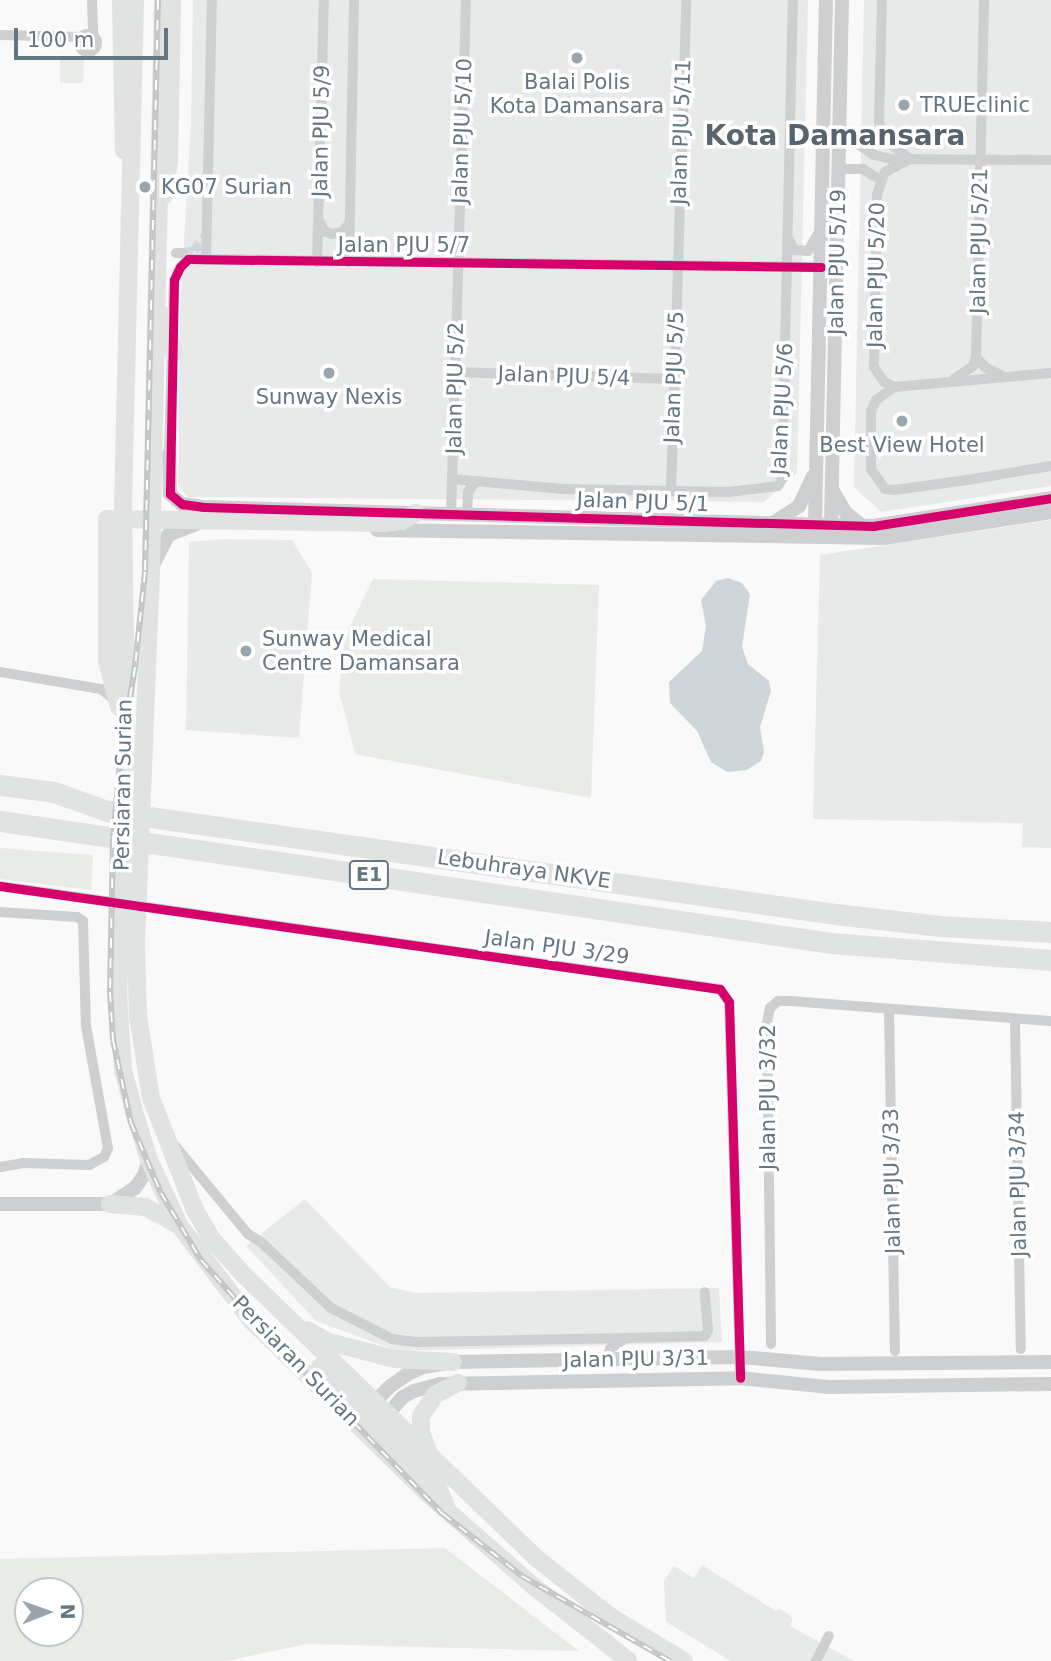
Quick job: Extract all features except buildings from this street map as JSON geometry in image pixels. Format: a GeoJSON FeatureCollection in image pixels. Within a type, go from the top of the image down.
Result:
{"type":"FeatureCollection","features":[{"type":"Feature","properties":{"kind":"highway","name":"Lebuhraya NKVE"},"geometry":{"type":"LineString","coordinates":[[0,785],[54,792],[117,813],[835,914],[1051,932]]}},
{"type":"Feature","properties":{"kind":"highway","name":"Lebuhraya NKVE"},"geometry":{"type":"LineString","coordinates":[[0,821],[831,943],[1051,960]]}},
{"type":"Feature","properties":{"kind":"highway"},"geometry":{"type":"LineString","coordinates":[[1021,931],[1051,923]]}},
{"type":"Feature","properties":{"kind":"main road"},"geometry":{"type":"LineString","coordinates":[[120,0],[124,151],[130,193]]}},
{"type":"Feature","properties":{"kind":"main road","name":"Persiaran Surian"},"geometry":{"type":"LineString","coordinates":[[135,0],[123,505],[132,729],[127,943],[118,1027],[123,1070],[152,1166],[179,1225],[252,1321],[447,1509],[532,1585],[622,1658]]}},
{"type":"Feature","properties":{"kind":"main road"},"geometry":{"type":"LineString","coordinates":[[163,0],[158,298],[174,353]]}},
{"type":"Feature","properties":{"kind":"main road"},"geometry":{"type":"LineString","coordinates":[[159,215],[170,162],[173,0]]}},
{"type":"Feature","properties":{"kind":"main road"},"geometry":{"type":"LineString","coordinates":[[159,241],[180,253]]}},
{"type":"Feature","properties":{"kind":"main road","name":"Persiaran Surian"},"geometry":{"type":"LineString","coordinates":[[132,729],[151,569],[158,298]]}},
{"type":"Feature","properties":{"kind":"main road"},"geometry":{"type":"LineString","coordinates":[[132,729],[118,703],[107,661],[107,519],[385,523],[402,522],[416,513]]}},
{"type":"Feature","properties":{"kind":"main road","name":"Persiaran Surian"},"geometry":{"type":"LineString","coordinates":[[127,943],[143,1062],[162,1128],[195,1210],[211,1238],[376,1414],[431,1457],[569,1585],[611,1617],[684,1661]]}},
{"type":"Feature","properties":{"kind":"main road"},"geometry":{"type":"LineString","coordinates":[[152,1166],[172,1189],[205,1245],[235,1281],[376,1414],[437,1485],[447,1509]]}},
{"type":"Feature","properties":{"kind":"main road"},"geometry":{"type":"LineString","coordinates":[[110,1204],[145,1207],[179,1225]]}},
{"type":"Feature","properties":{"kind":"main road"},"geometry":{"type":"LineString","coordinates":[[288,1321],[329,1342],[367,1353],[395,1359],[453,1362]]}},
{"type":"Feature","properties":{"kind":"main road"},"geometry":{"type":"LineString","coordinates":[[431,1457],[421,1432],[421,1416],[435,1395],[458,1384]]}},
{"type":"Feature","properties":{"kind":"street"},"geometry":{"type":"LineString","coordinates":[[0,35],[87,36],[92,0]]}},
{"type":"Feature","properties":{"kind":"street"},"geometry":{"type":"LineString","coordinates":[[206,260],[212,0]]}},
{"type":"Feature","properties":{"kind":"street","name":"Jalan PJU 5/9"},"geometry":{"type":"LineString","coordinates":[[317,262],[324,0]]}},
{"type":"Feature","properties":{"kind":"street","name":"Jalan PJU 5/9"},"geometry":{"type":"LineString","coordinates":[[349,262],[355,0]]}},
{"type":"Feature","properties":{"kind":"street","name":"Jalan PJU 5/10"},"geometry":{"type":"LineString","coordinates":[[458,262],[466,0]]}},
{"type":"Feature","properties":{"kind":"street","name":"Jalan PJU 5/11"},"geometry":{"type":"LineString","coordinates":[[678,264],[685,0]]}},
{"type":"Feature","properties":{"kind":"street"},"geometry":{"type":"LineString","coordinates":[[787,267],[793,0]]}},
{"type":"Feature","properties":{"kind":"street","name":"Jalan PJU 5/19"},"geometry":{"type":"LineString","coordinates":[[831,524],[842,0]]}},
{"type":"Feature","properties":{"kind":"street"},"geometry":{"type":"LineString","coordinates":[[882,0],[879,122],[886,139],[910,159]]}},
{"type":"Feature","properties":{"kind":"street","name":"Jalan PJU 5/21"},"geometry":{"type":"LineString","coordinates":[[976,357],[984,0]]}},
{"type":"Feature","properties":{"kind":"street","name":"Jalan PJU 5/19"},"geometry":{"type":"LineString","coordinates":[[815,524],[826,1]]}},
{"type":"Feature","properties":{"kind":"street"},"geometry":{"type":"LineString","coordinates":[[840,132],[874,155],[910,159],[1051,160]]}},
{"type":"Feature","properties":{"kind":"street","name":"Jalan PJU 5/20"},"geometry":{"type":"LineString","coordinates":[[894,387],[884,382],[874,367],[880,180],[889,169],[910,159]]}},
{"type":"Feature","properties":{"kind":"street"},"geometry":{"type":"LineString","coordinates":[[839,169],[863,169],[880,180]]}},
{"type":"Feature","properties":{"kind":"street"},"geometry":{"type":"LineString","coordinates":[[319,220],[324,231],[332,234],[342,232],[350,223]]}},
{"type":"Feature","properties":{"kind":"street"},"geometry":{"type":"LineString","coordinates":[[787,233],[794,250],[808,251],[821,226]]}},
{"type":"Feature","properties":{"kind":"street","name":"Jalan PJU 5/7"},"geometry":{"type":"LineString","coordinates":[[169,454],[174,280],[180,267],[188,259],[821,267]]}},
{"type":"Feature","properties":{"kind":"street","name":"Jalan PJU 5/2"},"geometry":{"type":"LineString","coordinates":[[451,514],[458,262]]}},
{"type":"Feature","properties":{"kind":"street","name":"Jalan PJU 5/5"},"geometry":{"type":"LineString","coordinates":[[671,490],[678,264]]}},
{"type":"Feature","properties":{"kind":"street","name":"Jalan PJU 5/6"},"geometry":{"type":"LineString","coordinates":[[671,490],[729,492],[769,489],[778,486],[782,479],[787,267]]}},
{"type":"Feature","properties":{"kind":"street"},"geometry":{"type":"LineString","coordinates":[[945,383],[965,373],[976,357],[986,368],[1001,375]]}},
{"type":"Feature","properties":{"kind":"street"},"geometry":{"type":"LineString","coordinates":[[1048,371],[894,387],[876,400],[871,411],[871,468],[885,489],[894,490],[1051,466]]}},
{"type":"Feature","properties":{"kind":"street","name":"Jalan PJU 5/4"},"geometry":{"type":"LineString","coordinates":[[455,372],[674,379]]}},
{"type":"Feature","properties":{"kind":"street"},"geometry":{"type":"LineString","coordinates":[[169,454],[170,494],[174,500],[190,505]]}},
{"type":"Feature","properties":{"kind":"street"},"geometry":{"type":"LineString","coordinates":[[772,523],[799,506],[816,468]]}},
{"type":"Feature","properties":{"kind":"street"},"geometry":{"type":"LineString","coordinates":[[452,479],[564,489],[671,490]]}},
{"type":"Feature","properties":{"kind":"street"},"geometry":{"type":"LineString","coordinates":[[467,514],[468,492],[476,481]]}},
{"type":"Feature","properties":{"kind":"street"},"geometry":{"type":"LineString","coordinates":[[832,490],[845,512],[861,525]]}},
{"type":"Feature","properties":{"kind":"street","name":"Jalan PJU 5/1"},"geometry":{"type":"LineString","coordinates":[[190,505],[861,525],[890,524],[1051,498]]}},
{"type":"Feature","properties":{"kind":"street"},"geometry":{"type":"LineString","coordinates":[[187,525],[180,523],[177,516],[182,508],[190,505]]}},
{"type":"Feature","properties":{"kind":"street","name":"Jalan PJU 5/1"},"geometry":{"type":"LineString","coordinates":[[187,525],[822,539],[898,537],[1051,512]]}},
{"type":"Feature","properties":{"kind":"street"},"geometry":{"type":"LineString","coordinates":[[815,524],[822,539]]}},
{"type":"Feature","properties":{"kind":"street"},"geometry":{"type":"LineString","coordinates":[[822,539],[831,524]]}},
{"type":"Feature","properties":{"kind":"street"},"geometry":{"type":"LineString","coordinates":[[151,569],[168,535],[187,525]]}},
{"type":"Feature","properties":{"kind":"street"},"geometry":{"type":"LineString","coordinates":[[0,672],[101,689],[118,703]]}},
{"type":"Feature","properties":{"kind":"street","name":"Jalan PJU 3/29"},"geometry":{"type":"LineString","coordinates":[[0,886],[720,989],[729,1002],[740,1378]]}},
{"type":"Feature","properties":{"kind":"street"},"geometry":{"type":"LineString","coordinates":[[0,912],[77,917],[83,921],[86,1026],[108,1149],[104,1157],[89,1166],[23,1163],[0,1167]]}},
{"type":"Feature","properties":{"kind":"street","name":"Jalan PJU 3/32"},"geometry":{"type":"LineString","coordinates":[[771,1344],[768,1014],[778,1001],[1051,1021]]}},
{"type":"Feature","properties":{"kind":"street","name":"Jalan PJU 3/33"},"geometry":{"type":"LineString","coordinates":[[888,1011],[895,1351]]}},
{"type":"Feature","properties":{"kind":"street","name":"Jalan PJU 3/34"},"geometry":{"type":"LineString","coordinates":[[1015,1020],[1021,1349]]}},
{"type":"Feature","properties":{"kind":"street"},"geometry":{"type":"LineString","coordinates":[[162,1128],[248,1234],[261,1242],[331,1308],[392,1339],[418,1342],[705,1336],[708,1330],[705,1292]]}},
{"type":"Feature","properties":{"kind":"street"},"geometry":{"type":"LineString","coordinates":[[0,1204],[110,1204],[135,1188],[152,1166]]}},
{"type":"Feature","properties":{"kind":"street"},"geometry":{"type":"LineString","coordinates":[[606,1359],[611,1349],[626,1338]]}},
{"type":"Feature","properties":{"kind":"street","name":"Jalan PJU 3/31"},"geometry":{"type":"LineString","coordinates":[[376,1414],[406,1375],[423,1367],[453,1362],[740,1357],[821,1364],[1051,1362]]}},
{"type":"Feature","properties":{"kind":"street","name":"Jalan PJU 3/31"},"geometry":{"type":"LineString","coordinates":[[376,1414],[414,1391],[458,1384],[740,1378],[828,1387],[1051,1384]]}},
{"type":"Feature","properties":{"kind":"street"},"geometry":{"type":"LineString","coordinates":[[816,1661],[829,1636]]}},
{"type":"Feature","properties":{"kind":"shaded area"},"geometry":{"type":"Polygon","coordinates":[[[193,0],[808,0],[797,473],[764,502],[188,497],[178,485],[180,310],[191,123],[193,0]]]}},
{"type":"Feature","properties":{"kind":"shaded area"},"geometry":{"type":"Polygon","coordinates":[[[864,0],[1051,0],[1051,486],[881,512],[854,487],[864,0]]]}},
{"type":"Feature","properties":{"kind":"shaded area"},"geometry":{"type":"Polygon","coordinates":[[[60,60],[84,60],[83,83],[60,83],[60,60]]]}},
{"type":"Feature","properties":{"kind":"shaded area"},"geometry":{"type":"Polygon","coordinates":[[[1051,520],[1051,848],[1022,847],[1023,823],[813,819],[820,555],[1051,520]]]}},
{"type":"Feature","properties":{"kind":"shaded area","name":"Sunway Medical Centre Damansara"},"geometry":{"type":"Polygon","coordinates":[[[225,539],[292,540],[312,573],[299,738],[186,730],[189,542],[225,539]]]}},
{"type":"Feature","properties":{"kind":"shaded area"},"geometry":{"type":"Polygon","coordinates":[[[728,578],[742,583],[750,594],[742,647],[748,664],[769,681],[771,691],[760,727],[764,752],[761,761],[747,770],[727,772],[711,762],[697,731],[670,703],[669,682],[702,651],[706,626],[701,600],[716,581],[728,578]]]}},
{"type":"Feature","properties":{"kind":"shaded area"},"geometry":{"type":"Polygon","coordinates":[[[373,579],[599,585],[591,798],[355,754],[339,691],[345,636],[373,579]]]}},
{"type":"Feature","properties":{"kind":"shaded area"},"geometry":{"type":"Polygon","coordinates":[[[0,848],[93,855],[91,890],[0,879],[0,848]]]}},
{"type":"Feature","properties":{"kind":"shaded area"},"geometry":{"type":"Polygon","coordinates":[[[305,1199],[390,1287],[416,1293],[719,1288],[722,1342],[398,1351],[316,1321],[246,1246],[305,1199]]]}},
{"type":"Feature","properties":{"kind":"shaded area"},"geometry":{"type":"Polygon","coordinates":[[[445,1548],[579,1651],[307,1644],[226,1661],[0,1661],[0,1559],[445,1548]]]}},
{"type":"Feature","properties":{"kind":"shaded area"},"geometry":{"type":"Polygon","coordinates":[[[702,1565],[776,1611],[779,1608],[793,1618],[790,1626],[854,1661],[731,1661],[666,1622],[664,1581],[674,1566],[694,1578],[702,1565]]]}},
{"type":"Feature","properties":{"kind":"tunnel"},"geometry":{"type":"LineString","coordinates":[[183,253],[194,251],[207,234]]}},
{"type":"Feature","properties":{"kind":"railway"},"geometry":{"type":"LineString","coordinates":[[158,0],[145,572],[135,667],[121,752],[113,838],[110,992],[113,1040],[131,1123],[161,1193],[201,1260],[256,1322],[443,1514],[522,1576],[670,1661]]}},
{"type":"Feature","properties":{"kind":"cycle path"},"geometry":{"type":"LineString","coordinates":[[821,267],[188,259],[180,267],[174,280],[170,494],[182,504],[204,507],[873,526],[1051,498]]}},
{"type":"Feature","properties":{"kind":"cycle path"},"geometry":{"type":"LineString","coordinates":[[0,886],[720,989],[729,1002],[740,1378]]}},
{"type":"Feature","properties":{"kind":"place","name":"Balai Polis Kota Damansara"},"geometry":{"type":"Point","coordinates":[577,58]}},
{"type":"Feature","properties":{"kind":"place","name":"TRUEclinic"},"geometry":{"type":"Point","coordinates":[904,105]}},
{"type":"Feature","properties":{"kind":"place","name":"KG07 Surian"},"geometry":{"type":"Point","coordinates":[145,187]}},
{"type":"Feature","properties":{"kind":"place","name":"Sunway Nexis"},"geometry":{"type":"Point","coordinates":[329,373]}},
{"type":"Feature","properties":{"kind":"place","name":"Best View Hotel"},"geometry":{"type":"Point","coordinates":[902,421]}},
{"type":"Feature","properties":{"kind":"place","name":"Sunway Medical Centre Damansara"},"geometry":{"type":"Point","coordinates":[246,651]}},
{"type":"Feature","properties":{"kind":"district","name":"Kota Damansara"},"geometry":{"type":"Point","coordinates":[835,136]}}]}
